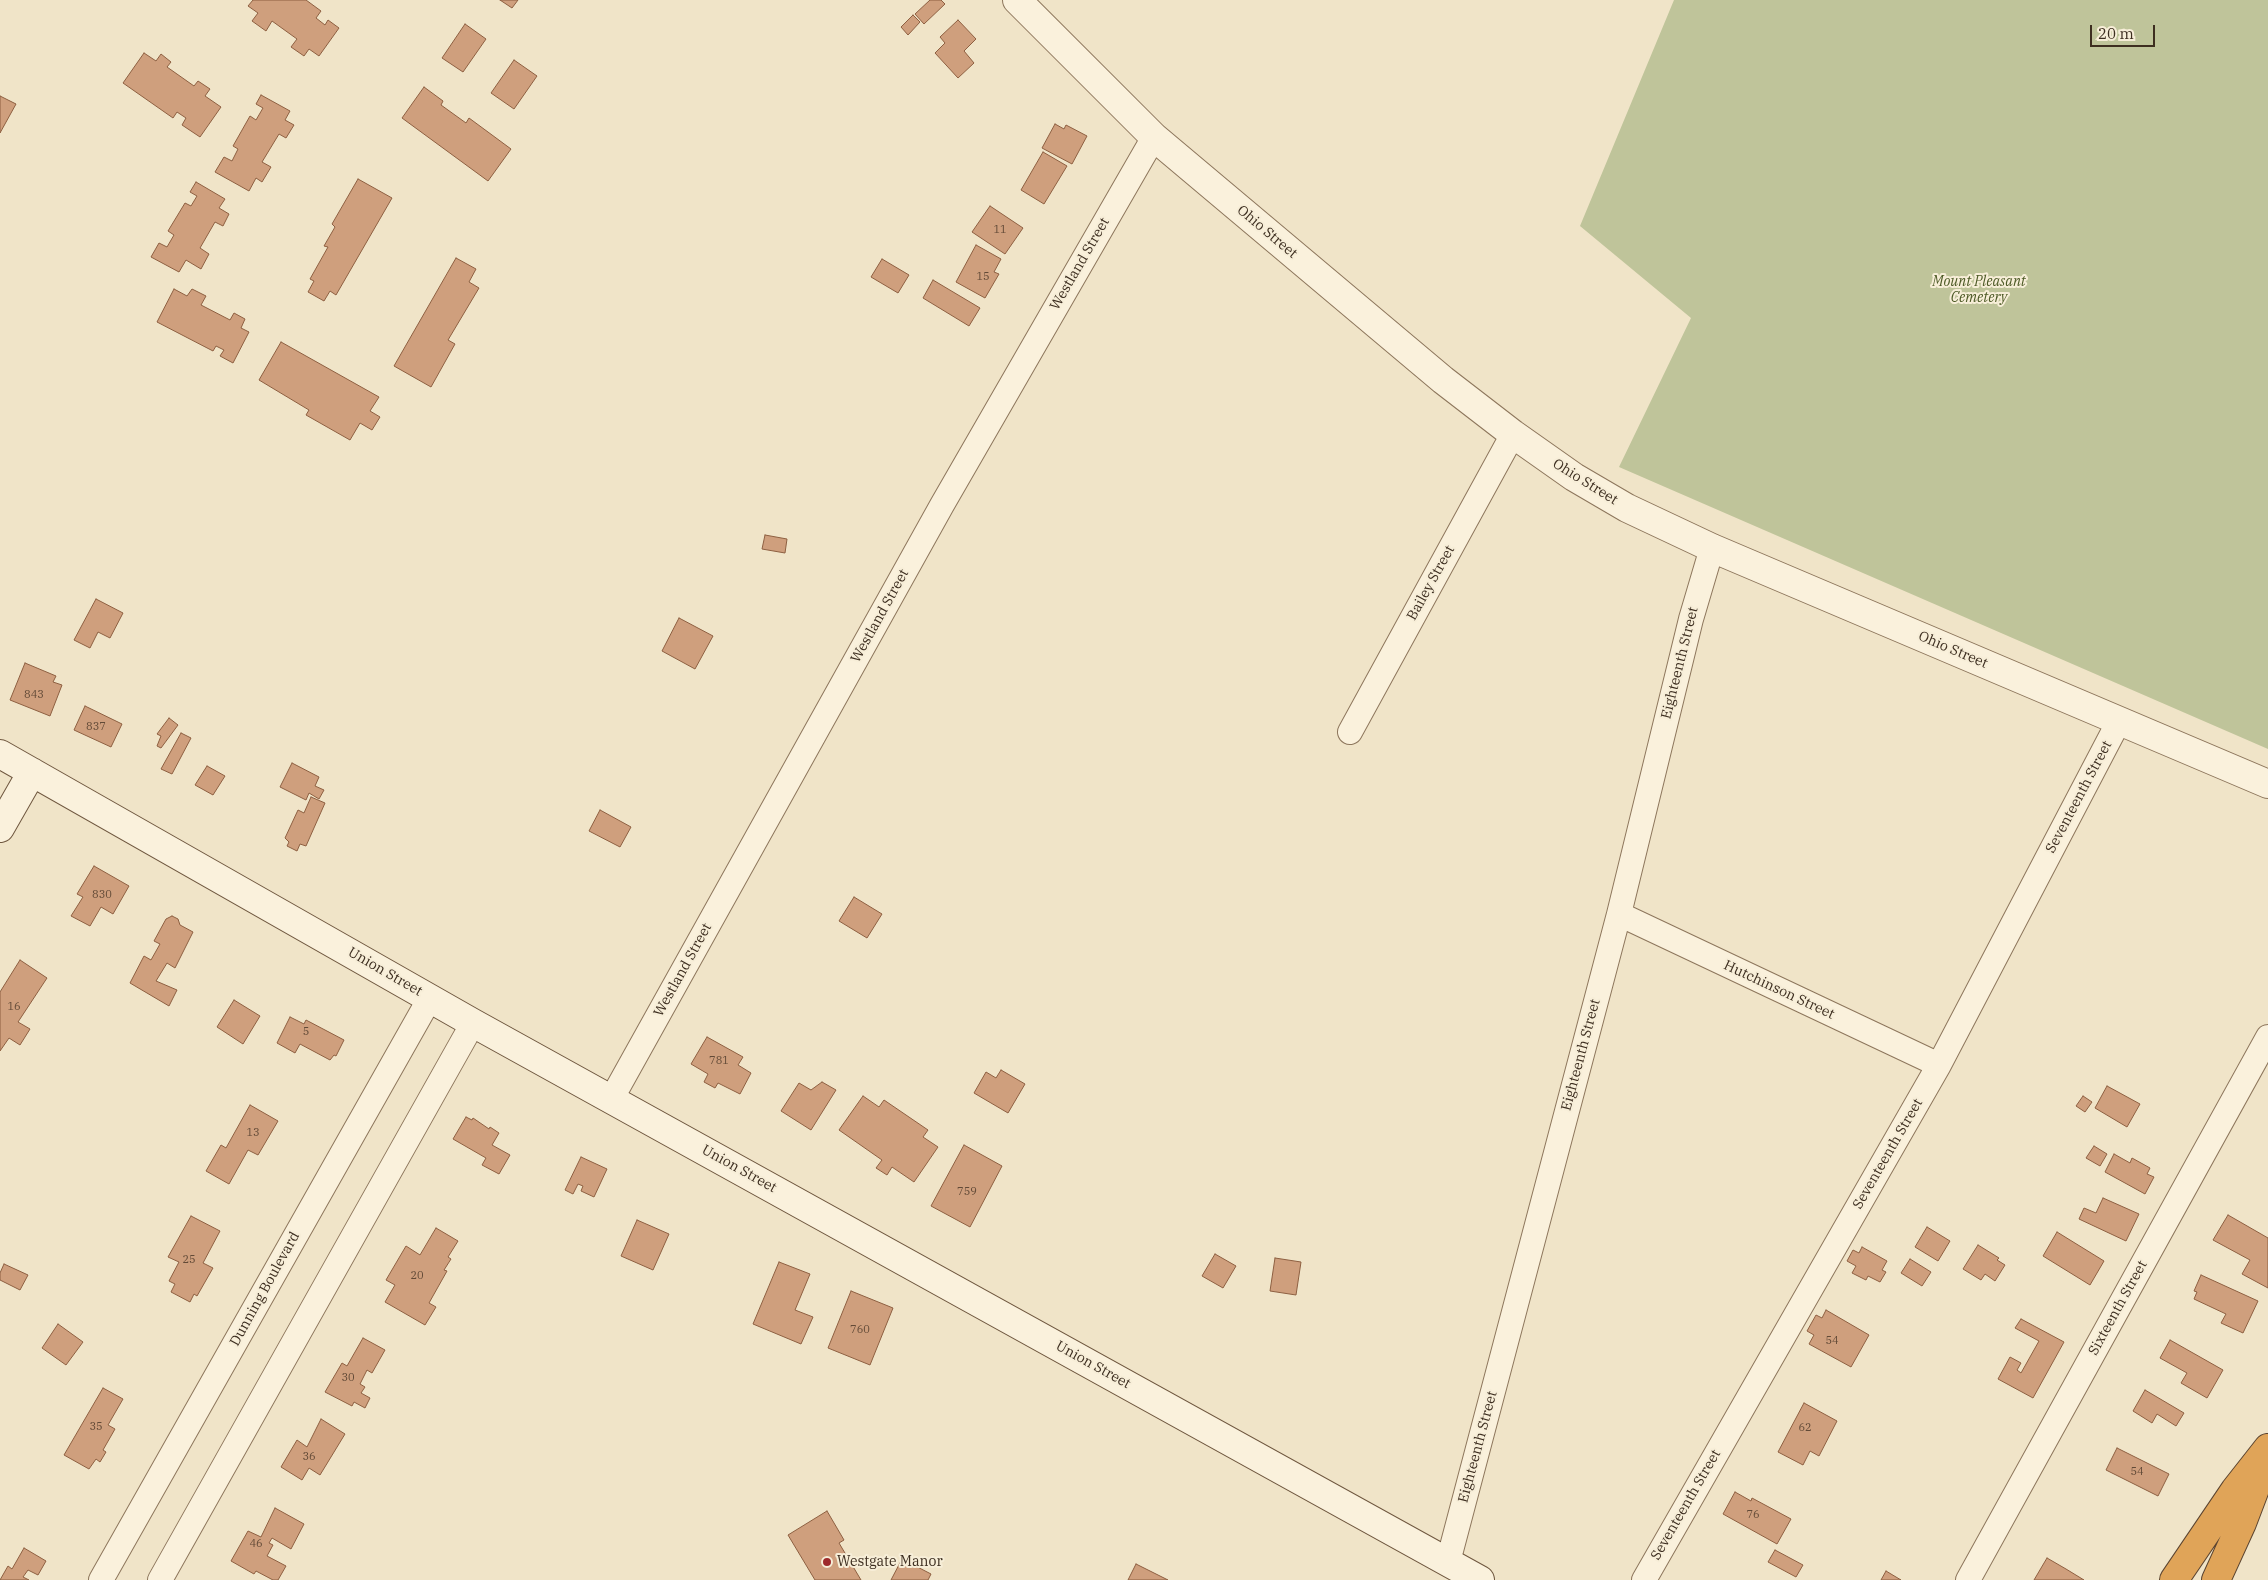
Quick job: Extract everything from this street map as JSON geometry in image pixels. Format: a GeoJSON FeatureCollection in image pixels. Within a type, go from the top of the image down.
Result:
{"type":"FeatureCollection","features":[{"type":"Feature","properties":{"kind":"highway"},"geometry":{"type":"LineString","coordinates":[[2174,1580],[2230,1497],[2268,1448]]}},
{"type":"Feature","properties":{"kind":"highway"},"geometry":{"type":"LineString","coordinates":[[2216,1580],[2253,1496],[2268,1454]]}},
{"type":"Feature","properties":{"kind":"main road","name":"Ohio Street"},"geometry":{"type":"LineString","coordinates":[[1017,0],[1154,136],[1401,345],[1512,434],[1599,492],[1655,522],[1712,548],[2268,784]]}},
{"type":"Feature","properties":{"kind":"main road","name":"Union Street"},"geometry":{"type":"LineString","coordinates":[[0,754],[473,1023],[612,1098],[1480,1580]]}},
{"type":"Feature","properties":{"kind":"main road"},"geometry":{"type":"LineString","coordinates":[[0,828],[32,772]]}},
{"type":"Feature","properties":{"kind":"street","name":"Westland Street"},"geometry":{"type":"LineString","coordinates":[[612,1098],[942,505],[1154,136]]}},
{"type":"Feature","properties":{"kind":"street","name":"Bailey Street"},"geometry":{"type":"LineString","coordinates":[[1350,732],[1512,434]]}},
{"type":"Feature","properties":{"kind":"street","name":"Eighteenth Street"},"geometry":{"type":"LineString","coordinates":[[1448,1562],[1618,914],[1691,620],[1712,548]]}},
{"type":"Feature","properties":{"kind":"street","name":"Seventeenth Street"},"geometry":{"type":"LineString","coordinates":[[1644,1580],[1939,1065],[2119,721]]}},
{"type":"Feature","properties":{"kind":"street","name":"Hutchinson Street"},"geometry":{"type":"LineString","coordinates":[[1618,914],[1939,1065]]}},
{"type":"Feature","properties":{"kind":"street","name":"Dunning Boulevard"},"geometry":{"type":"LineString","coordinates":[[101,1580],[430,998]]}},
{"type":"Feature","properties":{"kind":"street"},"geometry":{"type":"LineString","coordinates":[[160,1580],[473,1023]]}},
{"type":"Feature","properties":{"kind":"street","name":"Sixteenth Street"},"geometry":{"type":"LineString","coordinates":[[1968,1580],[2268,1036]]}},
{"type":"Feature","properties":{"kind":"green space","name":"Mount Pleasant Cemetery"},"geometry":{"type":"Polygon","coordinates":[[[1674,0],[2268,0],[2268,749],[1619,467],[1691,318],[1580,226],[1674,0]]]}},
{"type":"Feature","properties":{"kind":"building"},"geometry":{"type":"Polygon","coordinates":[[[253,0],[306,0],[321,11],[316,18],[325,25],[328,20],[339,28],[319,56],[309,49],[304,56],[291,47],[297,39],[272,21],[266,31],[252,21],[258,13],[248,6],[253,0]]]}},
{"type":"Feature","properties":{"kind":"building"},"geometry":{"type":"Polygon","coordinates":[[[500,0],[518,0],[512,8],[500,0]]]}},
{"type":"Feature","properties":{"kind":"building"},"geometry":{"type":"Polygon","coordinates":[[[930,0],[941,0],[945,4],[924,24],[915,14],[930,0]]]}},
{"type":"Feature","properties":{"kind":"building"},"geometry":{"type":"Polygon","coordinates":[[[913,15],[920,22],[908,35],[901,27],[913,15]]]}},
{"type":"Feature","properties":{"kind":"building"},"geometry":{"type":"Polygon","coordinates":[[[958,20],[976,39],[964,51],[974,63],[958,78],[935,53],[945,43],[940,37],[958,20]]]}},
{"type":"Feature","properties":{"kind":"building"},"geometry":{"type":"Polygon","coordinates":[[[465,24],[486,39],[463,72],[442,58],[465,24]]]}},
{"type":"Feature","properties":{"kind":"building"},"geometry":{"type":"Polygon","coordinates":[[[144,53],[156,61],[161,54],[171,62],[167,67],[194,86],[198,81],[210,89],[205,96],[221,107],[200,137],[182,125],[186,118],[177,112],[173,118],[123,83],[144,53]]]}},
{"type":"Feature","properties":{"kind":"building"},"geometry":{"type":"Polygon","coordinates":[[[514,60],[537,76],[514,109],[491,93],[514,60]]]}},
{"type":"Feature","properties":{"kind":"building"},"geometry":{"type":"Polygon","coordinates":[[[424,87],[443,101],[441,105],[466,123],[469,118],[511,149],[488,181],[402,118],[424,87]]]}},
{"type":"Feature","properties":{"kind":"building"},"geometry":{"type":"Polygon","coordinates":[[[261,95],[290,111],[285,120],[294,125],[286,138],[279,134],[262,162],[271,167],[262,182],[256,178],[249,191],[215,172],[224,157],[232,161],[238,149],[233,146],[250,116],[256,120],[263,108],[256,104],[261,95]]]}},
{"type":"Feature","properties":{"kind":"building"},"geometry":{"type":"Polygon","coordinates":[[[0,96],[16,104],[0,133],[0,96]]]}},
{"type":"Feature","properties":{"kind":"building"},"geometry":{"type":"Polygon","coordinates":[[[1055,124],[1064,129],[1066,125],[1087,136],[1072,164],[1042,148],[1055,124]]]}},
{"type":"Feature","properties":{"kind":"building"},"geometry":{"type":"Polygon","coordinates":[[[1043,152],[1067,166],[1044,204],[1021,190],[1043,152]]]}},
{"type":"Feature","properties":{"kind":"building"},"geometry":{"type":"Polygon","coordinates":[[[358,179],[392,198],[336,295],[330,291],[324,301],[308,292],[314,281],[310,279],[328,247],[324,246],[335,227],[332,224],[358,179]]]}},
{"type":"Feature","properties":{"kind":"building"},"geometry":{"type":"Polygon","coordinates":[[[196,182],[225,199],[219,208],[229,214],[223,226],[215,222],[200,248],[209,254],[201,269],[186,260],[179,272],[151,257],[159,243],[167,247],[174,235],[168,231],[185,203],[191,206],[197,196],[190,192],[196,182]]]}},
{"type":"Feature","properties":{"kind":"building"},"geometry":{"type":"Polygon","coordinates":[[[990,206],[1023,228],[1005,254],[972,232],[990,206]]]}},
{"type":"Feature","properties":{"kind":"building"},"geometry":{"type":"Polygon","coordinates":[[[976,245],[1001,259],[994,272],[999,274],[985,298],[956,282],[976,245]]]}},
{"type":"Feature","properties":{"kind":"building"},"geometry":{"type":"Polygon","coordinates":[[[456,258],[476,269],[469,282],[479,288],[448,340],[455,344],[431,387],[394,366],[456,258]]]}},
{"type":"Feature","properties":{"kind":"building"},"geometry":{"type":"Polygon","coordinates":[[[882,259],[909,275],[898,293],[871,277],[882,259]]]}},
{"type":"Feature","properties":{"kind":"building"},"geometry":{"type":"Polygon","coordinates":[[[933,280],[980,308],[969,326],[923,298],[933,280]]]}},
{"type":"Feature","properties":{"kind":"building"},"geometry":{"type":"Polygon","coordinates":[[[174,289],[187,296],[192,289],[206,296],[201,305],[230,320],[234,313],[245,319],[241,328],[249,332],[233,363],[220,356],[224,350],[216,346],[213,351],[157,322],[174,289]]]}},
{"type":"Feature","properties":{"kind":"building"},"geometry":{"type":"Polygon","coordinates":[[[281,342],[379,397],[370,411],[380,417],[372,430],[360,423],[350,440],[306,415],[309,410],[259,380],[281,342]]]}},
{"type":"Feature","properties":{"kind":"building"},"geometry":{"type":"Polygon","coordinates":[[[765,535],[787,539],[785,553],[762,549],[765,535]]]}},
{"type":"Feature","properties":{"kind":"building"},"geometry":{"type":"Polygon","coordinates":[[[96,599],[123,613],[110,638],[98,632],[90,648],[74,640],[96,599]]]}},
{"type":"Feature","properties":{"kind":"building"},"geometry":{"type":"Polygon","coordinates":[[[679,618],[713,636],[695,669],[662,651],[679,618]]]}},
{"type":"Feature","properties":{"kind":"building"},"geometry":{"type":"Polygon","coordinates":[[[25,663],[56,676],[53,682],[62,685],[50,716],[10,700],[25,663]]]}},
{"type":"Feature","properties":{"kind":"building"},"geometry":{"type":"Polygon","coordinates":[[[85,706],[122,724],[111,747],[74,730],[85,706]]]}},
{"type":"Feature","properties":{"kind":"building"},"geometry":{"type":"Polygon","coordinates":[[[169,718],[178,725],[161,748],[157,746],[161,736],[157,734],[169,718]]]}},
{"type":"Feature","properties":{"kind":"building"},"geometry":{"type":"Polygon","coordinates":[[[181,733],[191,738],[172,774],[161,769],[181,733]]]}},
{"type":"Feature","properties":{"kind":"building"},"geometry":{"type":"Polygon","coordinates":[[[292,763],[319,777],[315,786],[324,790],[319,799],[309,793],[306,800],[280,787],[292,763]]]}},
{"type":"Feature","properties":{"kind":"building"},"geometry":{"type":"Polygon","coordinates":[[[207,766],[225,776],[213,795],[195,785],[207,766]]]}},
{"type":"Feature","properties":{"kind":"building"},"geometry":{"type":"Polygon","coordinates":[[[311,797],[325,803],[306,846],[300,844],[297,851],[287,846],[289,842],[285,838],[298,810],[304,813],[311,797]]]}},
{"type":"Feature","properties":{"kind":"building"},"geometry":{"type":"Polygon","coordinates":[[[600,810],[631,827],[620,847],[589,831],[600,810]]]}},
{"type":"Feature","properties":{"kind":"building"},"geometry":{"type":"Polygon","coordinates":[[[94,866],[129,886],[113,914],[101,907],[90,926],[71,916],[83,897],[77,894],[94,866]]]}},
{"type":"Feature","properties":{"kind":"building"},"geometry":{"type":"Polygon","coordinates":[[[854,897],[882,914],[867,938],[839,921],[854,897]]]}},
{"type":"Feature","properties":{"kind":"building"},"geometry":{"type":"Polygon","coordinates":[[[172,916],[178,919],[180,925],[193,932],[175,968],[167,963],[156,981],[177,990],[169,1006],[130,983],[144,956],[151,960],[160,944],[154,941],[166,919],[172,916]]]}},
{"type":"Feature","properties":{"kind":"building"},"geometry":{"type":"Polygon","coordinates":[[[20,960],[47,978],[18,1022],[30,1029],[20,1045],[9,1038],[0,1051],[0,992],[20,960]]]}},
{"type":"Feature","properties":{"kind":"building"},"geometry":{"type":"Polygon","coordinates":[[[234,1000],[260,1016],[243,1044],[217,1027],[234,1000]]]}},
{"type":"Feature","properties":{"kind":"building"},"geometry":{"type":"Polygon","coordinates":[[[290,1017],[304,1024],[306,1020],[344,1040],[336,1056],[334,1055],[330,1060],[300,1044],[295,1053],[277,1043],[290,1017]]]}},
{"type":"Feature","properties":{"kind":"building"},"geometry":{"type":"Polygon","coordinates":[[[707,1037],[743,1057],[738,1065],[751,1073],[740,1094],[718,1083],[715,1088],[704,1082],[708,1074],[691,1064],[707,1037]]]}},
{"type":"Feature","properties":{"kind":"building"},"geometry":{"type":"Polygon","coordinates":[[[1001,1070],[1025,1084],[1008,1113],[974,1093],[986,1072],[996,1078],[1001,1070]]]}},
{"type":"Feature","properties":{"kind":"building"},"geometry":{"type":"Polygon","coordinates":[[[822,1082],[836,1090],[811,1130],[781,1111],[799,1083],[811,1090],[822,1082]]]}},
{"type":"Feature","properties":{"kind":"building"},"geometry":{"type":"Polygon","coordinates":[[[2107,1086],[2140,1104],[2127,1127],[2095,1108],[2107,1086]]]}},
{"type":"Feature","properties":{"kind":"building"},"geometry":{"type":"Polygon","coordinates":[[[863,1096],[879,1107],[884,1100],[928,1130],[923,1137],[938,1147],[914,1182],[892,1167],[887,1175],[876,1168],[882,1160],[839,1130],[863,1096]]]}},
{"type":"Feature","properties":{"kind":"building"},"geometry":{"type":"Polygon","coordinates":[[[2083,1096],[2092,1102],[2085,1112],[2076,1106],[2083,1096]]]}},
{"type":"Feature","properties":{"kind":"building"},"geometry":{"type":"Polygon","coordinates":[[[250,1105],[278,1121],[258,1155],[248,1150],[229,1184],[206,1171],[221,1145],[226,1148],[250,1105]]]}},
{"type":"Feature","properties":{"kind":"building"},"geometry":{"type":"Polygon","coordinates":[[[466,1117],[472,1120],[473,1118],[489,1129],[490,1127],[499,1133],[492,1145],[510,1155],[499,1174],[482,1165],[486,1158],[453,1139],[466,1117]]]}},
{"type":"Feature","properties":{"kind":"building"},"geometry":{"type":"Polygon","coordinates":[[[964,1145],[1002,1166],[970,1227],[931,1206],[964,1145]]]}},
{"type":"Feature","properties":{"kind":"building"},"geometry":{"type":"Polygon","coordinates":[[[2094,1146],[2107,1154],[2100,1166],[2086,1158],[2094,1146]]]}},
{"type":"Feature","properties":{"kind":"building"},"geometry":{"type":"Polygon","coordinates":[[[2114,1154],[2130,1163],[2132,1158],[2150,1168],[2147,1174],[2154,1177],[2145,1194],[2105,1172],[2114,1154]]]}},
{"type":"Feature","properties":{"kind":"building"},"geometry":{"type":"Polygon","coordinates":[[[581,1157],[607,1169],[594,1197],[581,1191],[583,1186],[578,1184],[573,1194],[565,1190],[581,1157]]]}},
{"type":"Feature","properties":{"kind":"building"},"geometry":{"type":"Polygon","coordinates":[[[2103,1198],[2139,1214],[2126,1241],[2079,1219],[2084,1208],[2096,1213],[2103,1198]]]}},
{"type":"Feature","properties":{"kind":"building"},"geometry":{"type":"Polygon","coordinates":[[[2228,1215],[2268,1238],[2268,1288],[2242,1274],[2250,1260],[2213,1240],[2228,1215]]]}},
{"type":"Feature","properties":{"kind":"building"},"geometry":{"type":"Polygon","coordinates":[[[191,1216],[220,1231],[203,1263],[213,1268],[197,1296],[194,1294],[190,1302],[171,1292],[175,1284],[169,1281],[179,1262],[168,1257],[191,1216]]]}},
{"type":"Feature","properties":{"kind":"building"},"geometry":{"type":"Polygon","coordinates":[[[637,1220],[669,1234],[653,1270],[621,1256],[637,1220]]]}},
{"type":"Feature","properties":{"kind":"building"},"geometry":{"type":"Polygon","coordinates":[[[1927,1227],[1950,1241],[1938,1261],[1915,1247],[1927,1227]]]}},
{"type":"Feature","properties":{"kind":"building"},"geometry":{"type":"Polygon","coordinates":[[[436,1228],[458,1241],[448,1257],[451,1259],[444,1270],[447,1271],[429,1303],[436,1307],[425,1325],[385,1302],[395,1285],[386,1280],[406,1246],[420,1255],[436,1228]]]}},
{"type":"Feature","properties":{"kind":"building"},"geometry":{"type":"Polygon","coordinates":[[[2057,1232],[2104,1261],[2090,1285],[2043,1256],[2057,1232]]]}},
{"type":"Feature","properties":{"kind":"building"},"geometry":{"type":"Polygon","coordinates":[[[1978,1245],[1999,1258],[1997,1260],[2005,1265],[1995,1281],[1985,1274],[1981,1280],[1963,1269],[1978,1245]]]}},
{"type":"Feature","properties":{"kind":"building"},"geometry":{"type":"Polygon","coordinates":[[[1862,1247],[1887,1261],[1882,1270],[1886,1272],[1880,1282],[1868,1276],[1866,1280],[1852,1273],[1856,1266],[1847,1261],[1853,1250],[1859,1253],[1862,1247]]]}},
{"type":"Feature","properties":{"kind":"building"},"geometry":{"type":"Polygon","coordinates":[[[1215,1254],[1236,1266],[1223,1288],[1202,1276],[1215,1254]]]}},
{"type":"Feature","properties":{"kind":"building"},"geometry":{"type":"Polygon","coordinates":[[[1275,1258],[1301,1262],[1296,1295],[1270,1291],[1275,1258]]]}},
{"type":"Feature","properties":{"kind":"building"},"geometry":{"type":"Polygon","coordinates":[[[1910,1259],[1931,1272],[1922,1286],[1901,1273],[1910,1259]]]}},
{"type":"Feature","properties":{"kind":"building"},"geometry":{"type":"Polygon","coordinates":[[[779,1262],[810,1274],[795,1310],[813,1317],[801,1344],[753,1324],[779,1262]]]}},
{"type":"Feature","properties":{"kind":"building"},"geometry":{"type":"Polygon","coordinates":[[[4,1264],[28,1275],[20,1290],[0,1280],[0,1273],[4,1264]]]}},
{"type":"Feature","properties":{"kind":"building"},"geometry":{"type":"Polygon","coordinates":[[[2201,1275],[2258,1301],[2243,1333],[2221,1323],[2226,1314],[2194,1299],[2197,1292],[2194,1291],[2201,1275]]]}},
{"type":"Feature","properties":{"kind":"building"},"geometry":{"type":"Polygon","coordinates":[[[851,1291],[893,1308],[870,1365],[828,1348],[851,1291]]]}},
{"type":"Feature","properties":{"kind":"building"},"geometry":{"type":"Polygon","coordinates":[[[1826,1310],[1869,1335],[1851,1367],[1809,1344],[1814,1335],[1807,1331],[1816,1315],[1822,1318],[1826,1310]]]}},
{"type":"Feature","properties":{"kind":"building"},"geometry":{"type":"Polygon","coordinates":[[[2021,1319],[2064,1342],[2033,1398],[1998,1379],[2010,1357],[2021,1363],[2017,1370],[2021,1373],[2039,1341],[2015,1328],[2021,1319]]]}},
{"type":"Feature","properties":{"kind":"building"},"geometry":{"type":"Polygon","coordinates":[[[58,1324],[83,1342],[66,1365],[42,1348],[58,1324]]]}},
{"type":"Feature","properties":{"kind":"building"},"geometry":{"type":"Polygon","coordinates":[[[363,1338],[385,1350],[372,1373],[367,1370],[360,1384],[365,1387],[361,1393],[370,1398],[365,1408],[354,1402],[352,1406],[325,1392],[342,1363],[347,1366],[363,1338]]]}},
{"type":"Feature","properties":{"kind":"building"},"geometry":{"type":"Polygon","coordinates":[[[2170,1340],[2223,1370],[2207,1398],[2181,1383],[2187,1373],[2160,1358],[2170,1340]]]}},
{"type":"Feature","properties":{"kind":"building"},"geometry":{"type":"Polygon","coordinates":[[[103,1388],[123,1399],[108,1425],[115,1429],[103,1450],[106,1452],[100,1462],[96,1459],[89,1469],[64,1455],[103,1388]]]}},
{"type":"Feature","properties":{"kind":"building"},"geometry":{"type":"Polygon","coordinates":[[[2145,1390],[2184,1413],[2176,1426],[2157,1414],[2152,1423],[2133,1411],[2145,1390]]]}},
{"type":"Feature","properties":{"kind":"building"},"geometry":{"type":"Polygon","coordinates":[[[1804,1403],[1837,1421],[1819,1456],[1810,1451],[1803,1465],[1778,1452],[1804,1403]]]}},
{"type":"Feature","properties":{"kind":"building"},"geometry":{"type":"Polygon","coordinates":[[[321,1419],[345,1434],[320,1475],[309,1468],[302,1480],[281,1467],[297,1440],[307,1447],[321,1419]]]}},
{"type":"Feature","properties":{"kind":"building"},"geometry":{"type":"Polygon","coordinates":[[[2117,1448],[2169,1474],[2158,1496],[2106,1470],[2117,1448]]]}},
{"type":"Feature","properties":{"kind":"building"},"geometry":{"type":"Polygon","coordinates":[[[1735,1492],[1751,1501],[1752,1498],[1791,1519],[1777,1544],[1723,1514],[1735,1492]]]}},
{"type":"Feature","properties":{"kind":"building"},"geometry":{"type":"Polygon","coordinates":[[[275,1508],[304,1524],[291,1549],[272,1538],[269,1543],[273,1545],[267,1556],[286,1566],[278,1580],[273,1580],[256,1571],[254,1574],[231,1561],[248,1531],[261,1537],[275,1508]]]}},
{"type":"Feature","properties":{"kind":"building","name":"Westgate Manor"},"geometry":{"type":"Polygon","coordinates":[[[827,1511],[844,1540],[839,1543],[861,1580],[815,1580],[788,1535],[827,1511]]]}},
{"type":"Feature","properties":{"kind":"building"},"geometry":{"type":"Polygon","coordinates":[[[24,1548],[46,1561],[38,1575],[28,1570],[23,1577],[29,1580],[0,1580],[8,1566],[12,1569],[24,1548]]]}},
{"type":"Feature","properties":{"kind":"building"},"geometry":{"type":"Polygon","coordinates":[[[1775,1550],[1803,1565],[1796,1577],[1768,1562],[1775,1550]]]}},
{"type":"Feature","properties":{"kind":"building"},"geometry":{"type":"Polygon","coordinates":[[[2047,1558],[2066,1569],[2084,1580],[2034,1580],[2047,1558]]]}},
{"type":"Feature","properties":{"kind":"building","name":"Westgate Manor"},"geometry":{"type":"Polygon","coordinates":[[[902,1559],[931,1574],[928,1580],[891,1580],[902,1559]]]}},
{"type":"Feature","properties":{"kind":"building"},"geometry":{"type":"Polygon","coordinates":[[[1136,1564],[1168,1580],[1128,1580],[1136,1564]]]}},
{"type":"Feature","properties":{"kind":"building"},"geometry":{"type":"Polygon","coordinates":[[[1886,1571],[1901,1580],[1881,1580],[1886,1571]]]}},
{"type":"Feature","properties":{"kind":"place","name":"Westgate Manor"},"geometry":{"type":"Point","coordinates":[827,1562]}}]}
